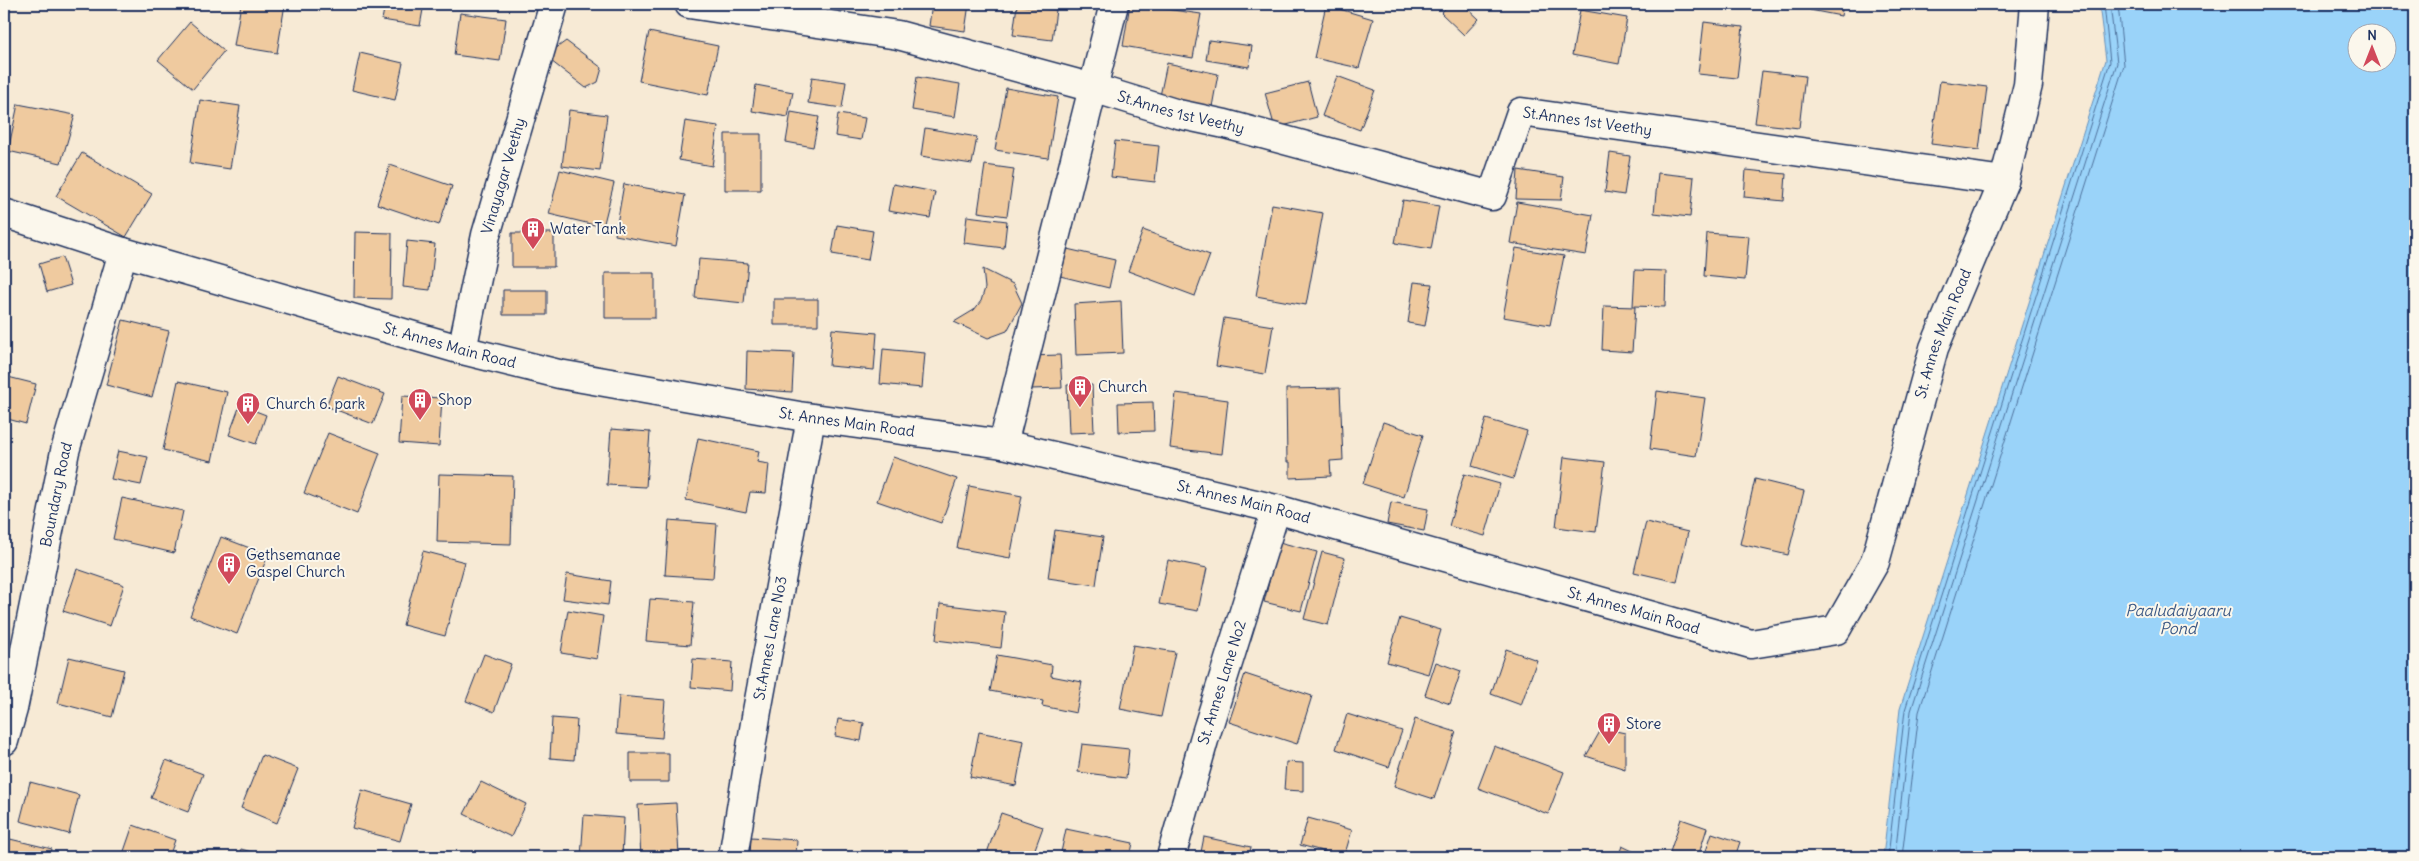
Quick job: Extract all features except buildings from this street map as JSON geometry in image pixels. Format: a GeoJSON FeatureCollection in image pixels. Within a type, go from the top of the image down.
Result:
{"type":"FeatureCollection","features":[{"type":"Feature","properties":{"kind":"street","name":"Vinayagar Veethy"},"geometry":{"type":"LineString","coordinates":[[462,350],[486,235],[554,4]]}},
{"type":"Feature","properties":{"kind":"street"},"geometry":{"type":"LineString","coordinates":[[689,4],[898,35],[1093,88]]}},
{"type":"Feature","properties":{"kind":"street"},"geometry":{"type":"LineString","coordinates":[[1003,444],[1114,4]]}},
{"type":"Feature","properties":{"kind":"street","name":"St. Annes Main Road"},"geometry":{"type":"LineString","coordinates":[[4,213],[123,252],[462,350],[559,374],[811,418],[1003,444],[1276,509],[1751,644],[1836,630],[1875,562],[1934,348],[2004,182],[2028,85],[2035,4]]}},
{"type":"Feature","properties":{"kind":"street","name":"St.Annes 1st Veethy"},"geometry":{"type":"LineString","coordinates":[[1093,88],[1178,114],[1225,124],[1492,196],[1520,112],[2004,182]]}},
{"type":"Feature","properties":{"kind":"street","name":"Boundary Road"},"geometry":{"type":"LineString","coordinates":[[4,741],[8,708],[64,451],[123,252]]}},
{"type":"Feature","properties":{"kind":"street","name":"St.Annes Lane No3"},"geometry":{"type":"LineString","coordinates":[[732,857],[756,711],[811,418]]}},
{"type":"Feature","properties":{"kind":"street","name":"St. Annes Lane No2"},"geometry":{"type":"LineString","coordinates":[[1171,857],[1204,740],[1276,509]]}},
{"type":"Feature","properties":{"kind":"water","name":"Paaludaiyaaru Pond"},"geometry":{"type":"Polygon","coordinates":[[[2099,4],[2415,4],[2415,857],[1883,857],[1900,709],[2106,60],[2099,4]]]}},
{"type":"Feature","properties":{"kind":"place","name":"Water Tank"},"geometry":{"type":"Point","coordinates":[533,250]}},
{"type":"Feature","properties":{"kind":"place","name":"Church"},"geometry":{"type":"Point","coordinates":[1080,408]}},
{"type":"Feature","properties":{"kind":"place","name":"Shop"},"geometry":{"type":"Point","coordinates":[420,421]}},
{"type":"Feature","properties":{"kind":"place","name":"Church 6. park"},"geometry":{"type":"Point","coordinates":[248,425]}},
{"type":"Feature","properties":{"kind":"place","name":"Gethsemanae Gaspel Church"},"geometry":{"type":"Point","coordinates":[229,585]}},
{"type":"Feature","properties":{"kind":"place","name":"Store"},"geometry":{"type":"Point","coordinates":[1609,745]}}]}
